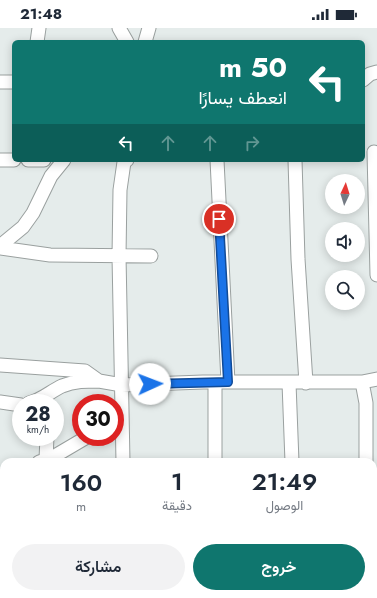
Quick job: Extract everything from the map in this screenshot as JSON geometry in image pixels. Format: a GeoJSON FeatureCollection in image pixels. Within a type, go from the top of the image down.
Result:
{"type":"FeatureCollection","features":[{"type":"Feature","properties":{"kind":"street"},"geometry":{"type":"LineString","coordinates":[[37,40],[39,28]]}},
{"type":"Feature","properties":{"kind":"street"},"geometry":{"type":"LineString","coordinates":[[119,28],[126,40]]}},
{"type":"Feature","properties":{"kind":"street"},"geometry":{"type":"LineString","coordinates":[[146,40],[149,28]]}},
{"type":"Feature","properties":{"kind":"street"},"geometry":{"type":"LineString","coordinates":[[365,78],[370,74],[377,72]]}},
{"type":"Feature","properties":{"kind":"street"},"geometry":{"type":"LineString","coordinates":[[0,82],[12,82]]}},
{"type":"Feature","properties":{"kind":"street"},"geometry":{"type":"LineString","coordinates":[[371,152],[377,275]]}},
{"type":"Feature","properties":{"kind":"street"},"geometry":{"type":"LineString","coordinates":[[0,160],[12,160]]}},
{"type":"Feature","properties":{"kind":"street"},"geometry":{"type":"LineString","coordinates":[[0,247],[23,227],[33,213],[51,176],[62,162]]}},
{"type":"Feature","properties":{"kind":"street"},"geometry":{"type":"LineString","coordinates":[[121,394],[122,385],[119,256],[120,190],[126,162]]}},
{"type":"Feature","properties":{"kind":"street"},"geometry":{"type":"LineString","coordinates":[[215,458],[221,382],[217,162]]}},
{"type":"Feature","properties":{"kind":"street"},"geometry":{"type":"LineString","coordinates":[[295,162],[298,259],[306,382]]}},
{"type":"Feature","properties":{"kind":"street"},"geometry":{"type":"LineString","coordinates":[[0,247],[50,255],[151,256]]}},
{"type":"Feature","properties":{"kind":"street"},"geometry":{"type":"LineString","coordinates":[[0,365],[85,372],[99,381]]}},
{"type":"Feature","properties":{"kind":"street"},"geometry":{"type":"LineString","coordinates":[[54,394],[62,386],[75,382],[99,381],[122,385],[221,382],[289,383],[362,382],[377,378]]}},
{"type":"Feature","properties":{"kind":"street"},"geometry":{"type":"LineString","coordinates":[[362,382],[366,403],[366,458]]}},
{"type":"Feature","properties":{"kind":"street"},"geometry":{"type":"LineString","coordinates":[[289,383],[292,458]]}},
{"type":"Feature","properties":{"kind":"street"},"geometry":{"type":"LineString","coordinates":[[0,402],[12,404]]}},
{"type":"Feature","properties":{"kind":"street"},"geometry":{"type":"LineString","coordinates":[[48,458],[72,445]]}},
{"type":"Feature","properties":{"kind":"street"},"geometry":{"type":"LineString","coordinates":[[44,458],[46,446]]}},
{"type":"Feature","properties":{"kind":"street"},"geometry":{"type":"LineString","coordinates":[[122,446],[123,458]]}},
{"type":"Feature","properties":{"kind":"route"},"geometry":{"type":"LineString","coordinates":[[150,384],[228,382],[219,219]]}}]}
